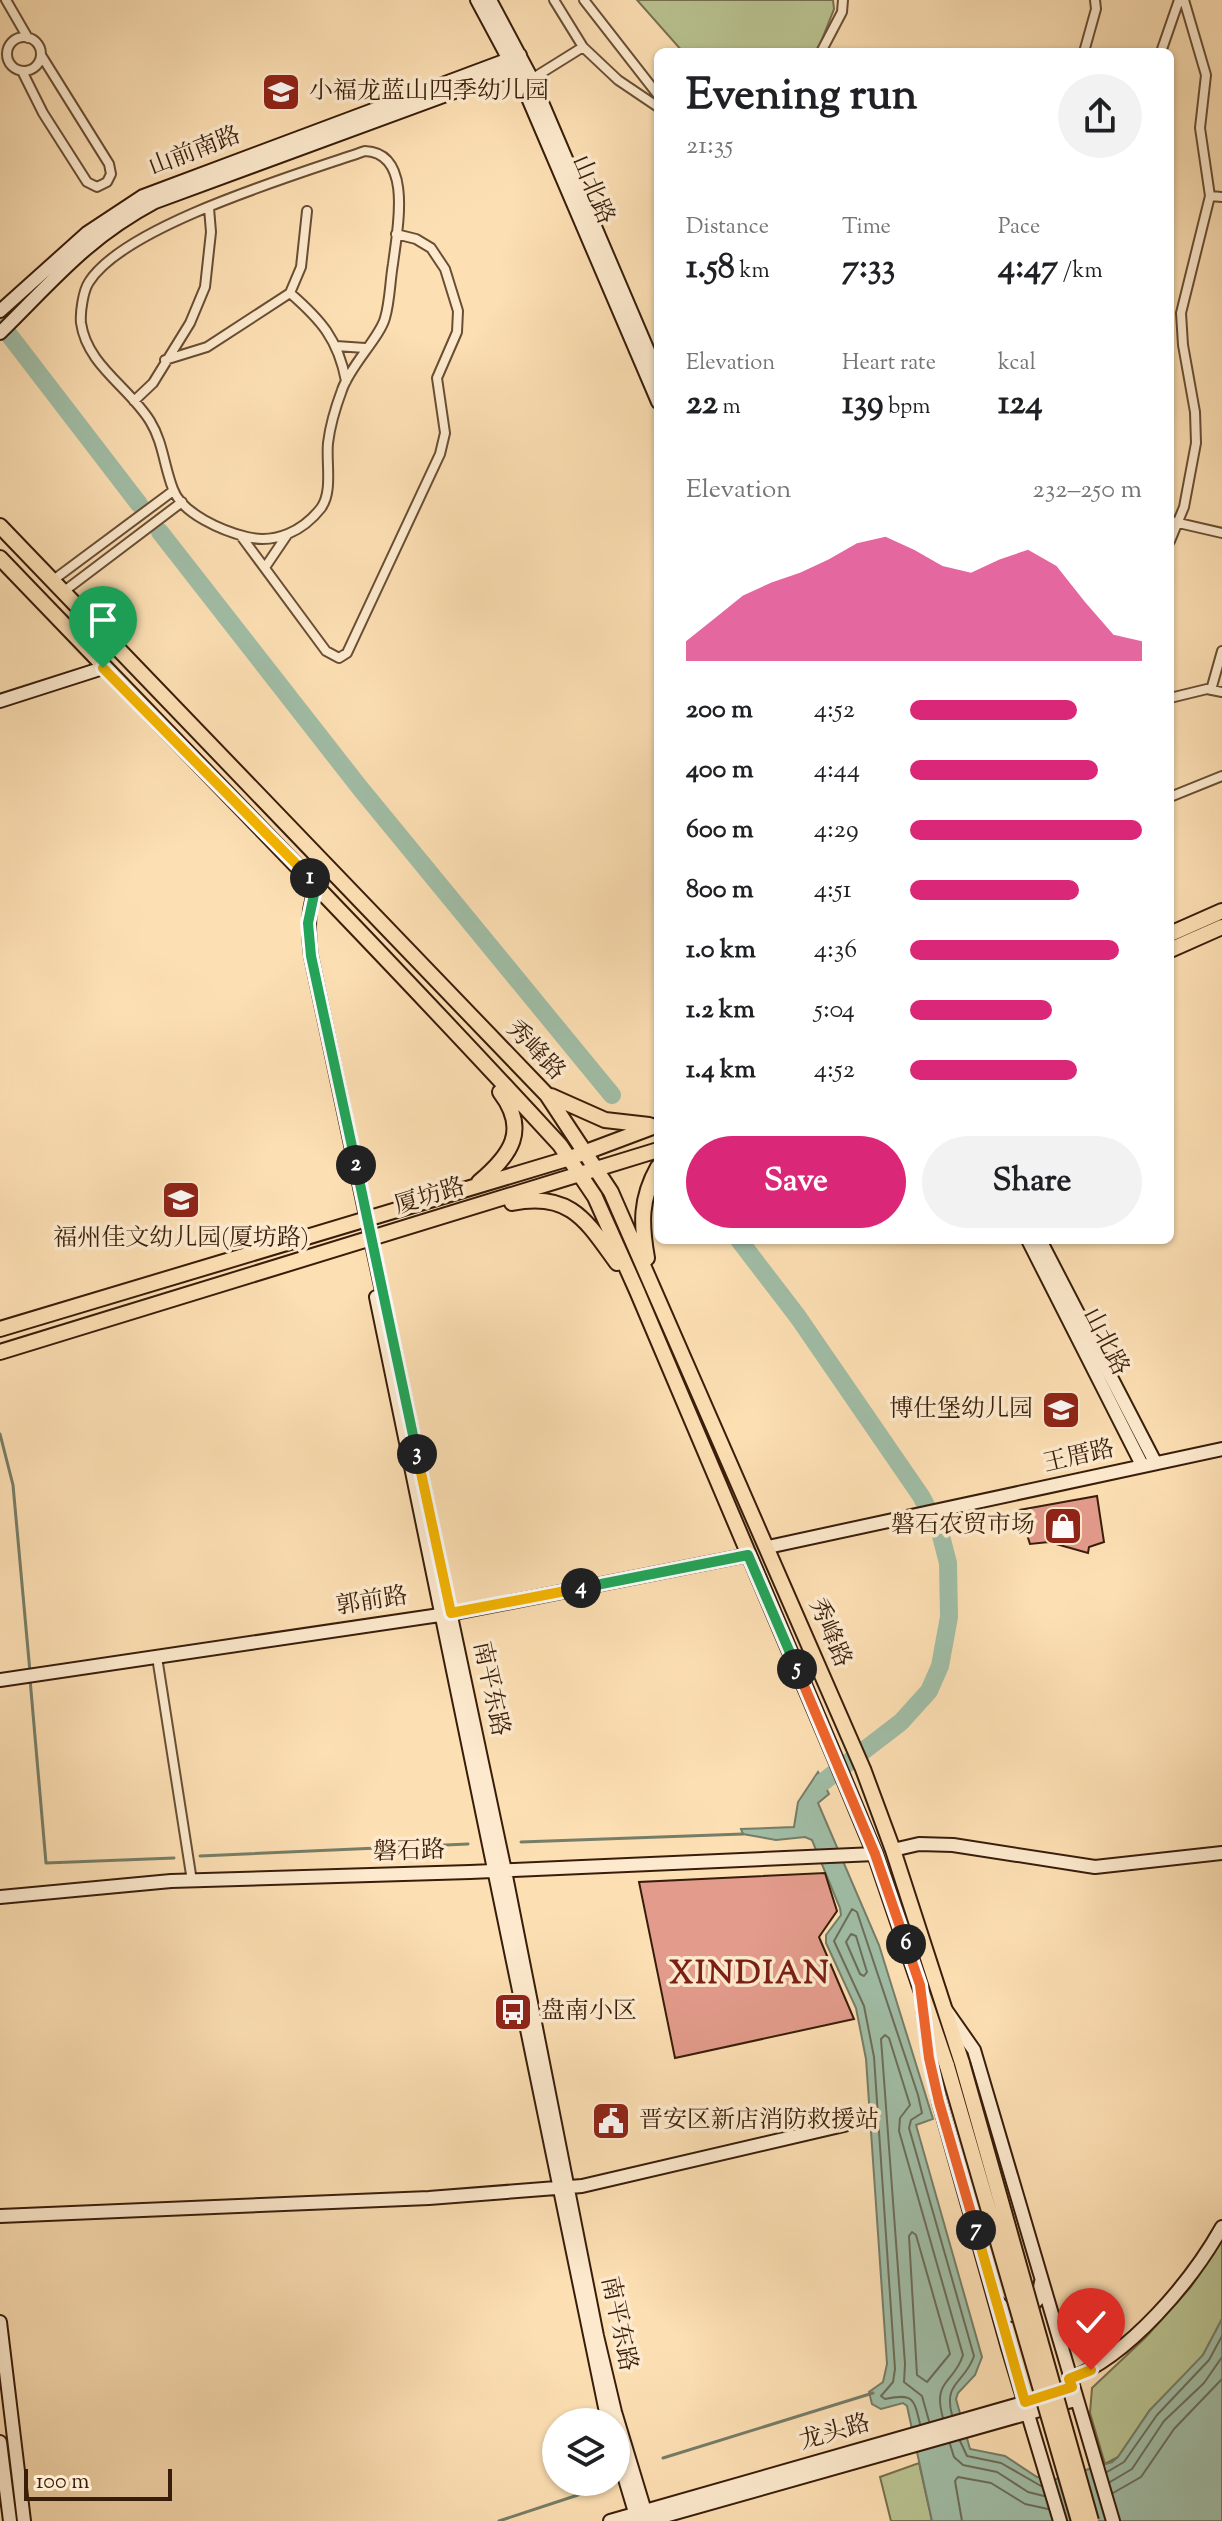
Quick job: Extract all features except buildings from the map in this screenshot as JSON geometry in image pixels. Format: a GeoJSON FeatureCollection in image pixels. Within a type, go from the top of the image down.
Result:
{"type":"FeatureCollection","features":[{"type":"Feature","properties":{"kind":"main road","name":"山北路"},"geometry":{"type":"LineString","coordinates":[[477,0],[517,62]]}},
{"type":"Feature","properties":{"kind":"main road","name":"山北路"},"geometry":{"type":"LineString","coordinates":[[490,0],[654,365]]}},
{"type":"Feature","properties":{"kind":"main road","name":"山前南路"},"geometry":{"type":"LineString","coordinates":[[2,309],[87,233],[143,196],[517,62]]}},
{"type":"Feature","properties":{"kind":"main road","name":"山前南路"},"geometry":{"type":"LineString","coordinates":[[0,333],[80,252],[114,226],[155,202],[517,62]]}},
{"type":"Feature","properties":{"kind":"main road","name":"山北路"},"geometry":{"type":"LineString","coordinates":[[527,81],[654,392]]}},
{"type":"Feature","properties":{"kind":"main road","name":"秀峰路"},"geometry":{"type":"LineString","coordinates":[[0,526],[547,1095],[599,1170],[649,1275],[768,1547],[849,1735],[893,1850],[962,2063],[1091,2521]]}},
{"type":"Feature","properties":{"kind":"main road","name":"秀峰路"},"geometry":{"type":"LineString","coordinates":[[0,558],[313,882],[570,1158],[582,1175],[637,1291],[875,1854],[947,2066],[1079,2521]]}},
{"type":"Feature","properties":{"kind":"main road"},"geometry":{"type":"LineString","coordinates":[[0,701],[103,668]]}},
{"type":"Feature","properties":{"kind":"main road","name":"南平东路"},"geometry":{"type":"LineString","coordinates":[[325,865],[313,882],[303,906],[303,947],[364,1220],[500,1871],[605,2408]]}},
{"type":"Feature","properties":{"kind":"main road"},"geometry":{"type":"LineString","coordinates":[[1174,932],[1222,911]]}},
{"type":"Feature","properties":{"kind":"main road"},"geometry":{"type":"LineString","coordinates":[[1174,948],[1222,927]]}},
{"type":"Feature","properties":{"kind":"main road"},"geometry":{"type":"LineString","coordinates":[[475,1185],[504,1159],[515,1131],[509,1103],[483,1064]]}},
{"type":"Feature","properties":{"kind":"main road"},"geometry":{"type":"LineString","coordinates":[[547,1095],[626,1130]]}},
{"type":"Feature","properties":{"kind":"main road","name":"厦坊路"},"geometry":{"type":"LineString","coordinates":[[0,1329],[570,1158],[626,1130],[654,1125]]}},
{"type":"Feature","properties":{"kind":"main road","name":"厦坊路"},"geometry":{"type":"LineString","coordinates":[[0,1352],[654,1151]]}},
{"type":"Feature","properties":{"kind":"main road"},"geometry":{"type":"LineString","coordinates":[[649,1275],[641,1215],[647,1188],[654,1175]]}},
{"type":"Feature","properties":{"kind":"main road"},"geometry":{"type":"LineString","coordinates":[[484,1204],[536,1200],[567,1208],[596,1231],[637,1291]]}},
{"type":"Feature","properties":{"kind":"main road","name":"山北路"},"geometry":{"type":"LineString","coordinates":[[1030,1244],[1148,1464]]}},
{"type":"Feature","properties":{"kind":"main road","name":"山北路"},"geometry":{"type":"LineString","coordinates":[[1042,1244],[1148,1464]]}},
{"type":"Feature","properties":{"kind":"main road","name":"王厝路"},"geometry":{"type":"LineString","coordinates":[[768,1547],[1222,1449]]}},
{"type":"Feature","properties":{"kind":"main road","name":"郭前路"},"geometry":{"type":"LineString","coordinates":[[0,1680],[446,1613],[748,1555]]}},
{"type":"Feature","properties":{"kind":"main road"},"geometry":{"type":"LineString","coordinates":[[893,1850],[919,1844],[953,1845],[1095,1867],[1222,1853]]}},
{"type":"Feature","properties":{"kind":"main road","name":"磐石路"},"geometry":{"type":"LineString","coordinates":[[0,1897],[192,1881],[875,1854]]}},
{"type":"Feature","properties":{"kind":"main road"},"geometry":{"type":"LineString","coordinates":[[920,1985],[929,2058],[939,2102],[1060,2521]]}},
{"type":"Feature","properties":{"kind":"main road"},"geometry":{"type":"LineString","coordinates":[[946,2010],[974,2050],[1113,2521]]}},
{"type":"Feature","properties":{"kind":"main road"},"geometry":{"type":"LineString","coordinates":[[0,2216],[414,2199],[562,2187],[844,2125]]}},
{"type":"Feature","properties":{"kind":"main road","name":"南平东路"},"geometry":{"type":"LineString","coordinates":[[562,2187],[615,2412],[644,2518]]}},
{"type":"Feature","properties":{"kind":"main road","name":"龙头路"},"geometry":{"type":"LineString","coordinates":[[610,2521],[644,2518],[1027,2408],[1072,2389],[1091,2370],[1117,2352],[1186,2278],[1222,2227]]}},
{"type":"Feature","properties":{"kind":"main road"},"geometry":{"type":"LineString","coordinates":[[995,2300],[1012,2315],[1026,2313],[1038,2299],[1042,2279]]}},
{"type":"Feature","properties":{"kind":"main road"},"geometry":{"type":"LineString","coordinates":[[0,2322],[24,2521]]}},
{"type":"Feature","properties":{"kind":"main road"},"geometry":{"type":"LineString","coordinates":[[0,2442],[10,2521]]}},
{"type":"Feature","properties":{"kind":"main road"},"geometry":{"type":"LineString","coordinates":[[630,2484],[644,2518]]}},
{"type":"Feature","properties":{"kind":"street"},"geometry":{"type":"LineString","coordinates":[[0,39],[8,49],[9,63],[22,71],[43,113],[87,182],[97,187],[107,182],[111,174],[109,164],[41,55],[39,46],[28,38],[6,0]]}},
{"type":"Feature","properties":{"kind":"street"},"geometry":{"type":"LineString","coordinates":[[554,0],[583,47],[618,80],[654,104]]}},
{"type":"Feature","properties":{"kind":"street"},"geometry":{"type":"LineString","coordinates":[[584,0],[654,90]]}},
{"type":"Feature","properties":{"kind":"street"},"geometry":{"type":"LineString","coordinates":[[823,48],[842,12],[843,0]]}},
{"type":"Feature","properties":{"kind":"street"},"geometry":{"type":"LineString","coordinates":[[1085,48],[1096,9],[1095,0]]}},
{"type":"Feature","properties":{"kind":"street"},"geometry":{"type":"LineString","coordinates":[[1163,48],[1182,0]]}},
{"type":"Feature","properties":{"kind":"street"},"geometry":{"type":"LineString","coordinates":[[1182,0],[1206,75],[1200,128],[1210,196],[1181,313],[1183,345],[1195,412],[1196,443],[1187,494],[1174,522],[1222,533]]}},
{"type":"Feature","properties":{"kind":"street"},"geometry":{"type":"LineString","coordinates":[[8,49],[14,40],[28,38]]}},
{"type":"Feature","properties":{"kind":"street"},"geometry":{"type":"LineString","coordinates":[[527,81],[583,47]]}},
{"type":"Feature","properties":{"kind":"street"},"geometry":{"type":"LineString","coordinates":[[22,71],[33,68],[41,55]]}},
{"type":"Feature","properties":{"kind":"street"},"geometry":{"type":"LineString","coordinates":[[365,151],[376,151],[386,158],[397,176],[396,234],[385,320],[346,381],[328,443],[324,505],[306,524],[287,535],[261,540],[241,535],[199,516],[173,491],[157,432],[90,351],[81,322],[88,284],[105,265],[155,230],[365,151]]}},
{"type":"Feature","properties":{"kind":"street"},"geometry":{"type":"LineString","coordinates":[[1210,196],[1222,197]]}},
{"type":"Feature","properties":{"kind":"street"},"geometry":{"type":"LineString","coordinates":[[134,401],[153,383],[190,323],[205,287],[211,232],[209,208]]}},
{"type":"Feature","properties":{"kind":"street"},"geometry":{"type":"LineString","coordinates":[[165,360],[207,347],[290,293],[301,267],[307,211]]}},
{"type":"Feature","properties":{"kind":"street"},"geometry":{"type":"LineString","coordinates":[[241,535],[326,651],[339,658],[347,653],[440,454],[445,433],[437,378],[457,332],[458,311],[445,269],[431,248],[416,239],[396,234]]}},
{"type":"Feature","properties":{"kind":"street"},"geometry":{"type":"LineString","coordinates":[[290,293],[319,319],[336,346],[346,381]]}},
{"type":"Feature","properties":{"kind":"street"},"geometry":{"type":"LineString","coordinates":[[336,346],[365,348]]}},
{"type":"Feature","properties":{"kind":"street"},"geometry":{"type":"LineString","coordinates":[[57,587],[173,491]]}},
{"type":"Feature","properties":{"kind":"street"},"geometry":{"type":"LineString","coordinates":[[57,587],[182,502]]}},
{"type":"Feature","properties":{"kind":"street"},"geometry":{"type":"LineString","coordinates":[[266,566],[287,535]]}},
{"type":"Feature","properties":{"kind":"street"},"geometry":{"type":"LineString","coordinates":[[1211,690],[1222,651]]}},
{"type":"Feature","properties":{"kind":"street"},"geometry":{"type":"LineString","coordinates":[[1174,697],[1211,690],[1222,692]]}},
{"type":"Feature","properties":{"kind":"street"},"geometry":{"type":"LineString","coordinates":[[1174,795],[1222,776]]}},
{"type":"Feature","properties":{"kind":"street"},"geometry":{"type":"LineString","coordinates":[[157,1657],[192,1881]]}},
{"type":"Feature","properties":{"kind":"shaded area"},"geometry":{"type":"Polygon","coordinates":[[[637,0],[833,0],[834,9],[819,48],[679,48],[637,0]]]}},
{"type":"Feature","properties":{"kind":"shaded area"},"geometry":{"type":"Polygon","coordinates":[[[1222,2241],[1222,2319],[1203,2355],[1150,2410],[1118,2457],[1105,2464],[1090,2413],[1092,2388],[1146,2337],[1190,2288],[1222,2241]]]}},
{"type":"Feature","properties":{"kind":"shaded area"},"geometry":{"type":"Polygon","coordinates":[[[919,2463],[932,2521],[891,2521],[880,2477],[919,2463]]]}},
{"type":"Feature","properties":{"kind":"water"},"geometry":{"type":"Polygon","coordinates":[[[818,1772],[829,1794],[818,1803],[879,1945],[933,2119],[916,2125],[982,2357],[975,2375],[956,2399],[970,2449],[1005,2456],[1037,2477],[1053,2480],[1112,2462],[1150,2410],[1203,2355],[1222,2319],[1222,2521],[932,2521],[907,2406],[903,2403],[881,2409],[872,2404],[869,2392],[883,2382],[887,2364],[866,2059],[856,2008],[826,1943],[826,1935],[841,1915],[840,1908],[812,1840],[805,1837],[776,1840],[743,1834],[741,1829],[794,1827],[798,1802],[818,1772]]]}},
{"type":"Feature","properties":{"kind":"waterway"},"geometry":{"type":"LineString","coordinates":[[0,323],[139,504]]}},
{"type":"Feature","properties":{"kind":"waterway"},"geometry":{"type":"LineString","coordinates":[[160,532],[360,788],[612,1095]]}},
{"type":"Feature","properties":{"kind":"waterway"},"geometry":{"type":"LineString","coordinates":[[742,1244],[798,1317],[921,1496],[940,1532],[948,1563],[949,1617],[940,1666],[929,1691],[901,1722],[823,1782]]}},
{"type":"Feature","properties":{"kind":"waterway"},"geometry":{"type":"LineString","coordinates":[[0,1434],[13,1485],[30,1672]]}},
{"type":"Feature","properties":{"kind":"waterway"},"geometry":{"type":"LineString","coordinates":[[30,1679],[46,1863],[174,1858]]}},
{"type":"Feature","properties":{"kind":"waterway"},"geometry":{"type":"LineString","coordinates":[[521,1842],[743,1834]]}},
{"type":"Feature","properties":{"kind":"waterway"},"geometry":{"type":"LineString","coordinates":[[200,1856],[468,1844]]}},
{"type":"Feature","properties":{"kind":"waterway"},"geometry":{"type":"LineString","coordinates":[[663,2458],[873,2393]]}},
{"type":"Feature","properties":{"kind":"waterway"},"geometry":{"type":"LineString","coordinates":[[499,2521],[575,2496]]}},
{"type":"Feature","properties":{"kind":"place","name":"小福龙蓝山四季幼儿园"},"geometry":{"type":"Point","coordinates":[281,92]}},
{"type":"Feature","properties":{"kind":"place","name":"福州佳文幼儿园(厦坊路)"},"geometry":{"type":"Point","coordinates":[181,1200]}},
{"type":"Feature","properties":{"kind":"place","name":"博仕堡幼儿园"},"geometry":{"type":"Point","coordinates":[1061,1410]}},
{"type":"Feature","properties":{"kind":"place","name":"磐石农贸市场"},"geometry":{"type":"Point","coordinates":[1063,1526]}},
{"type":"Feature","properties":{"kind":"place","name":"盘南小区"},"geometry":{"type":"Point","coordinates":[513,2012]}},
{"type":"Feature","properties":{"kind":"place","name":"晋安区新店消防救援站"},"geometry":{"type":"Point","coordinates":[611,2121]}},
{"type":"Feature","properties":{"kind":"district","name":"XINDIAN"},"geometry":{"type":"Point","coordinates":[750,1975]}},
{"type":"Feature","properties":{"kind":"route"},"geometry":{"type":"LineString","coordinates":[[103,668],[316,885],[308,923],[311,956],[451,1613],[748,1555],[875,1854],[920,1985],[929,2058],[939,2102],[1025,2402],[1072,2387],[1069,2379],[1091,2370]]}}]}
